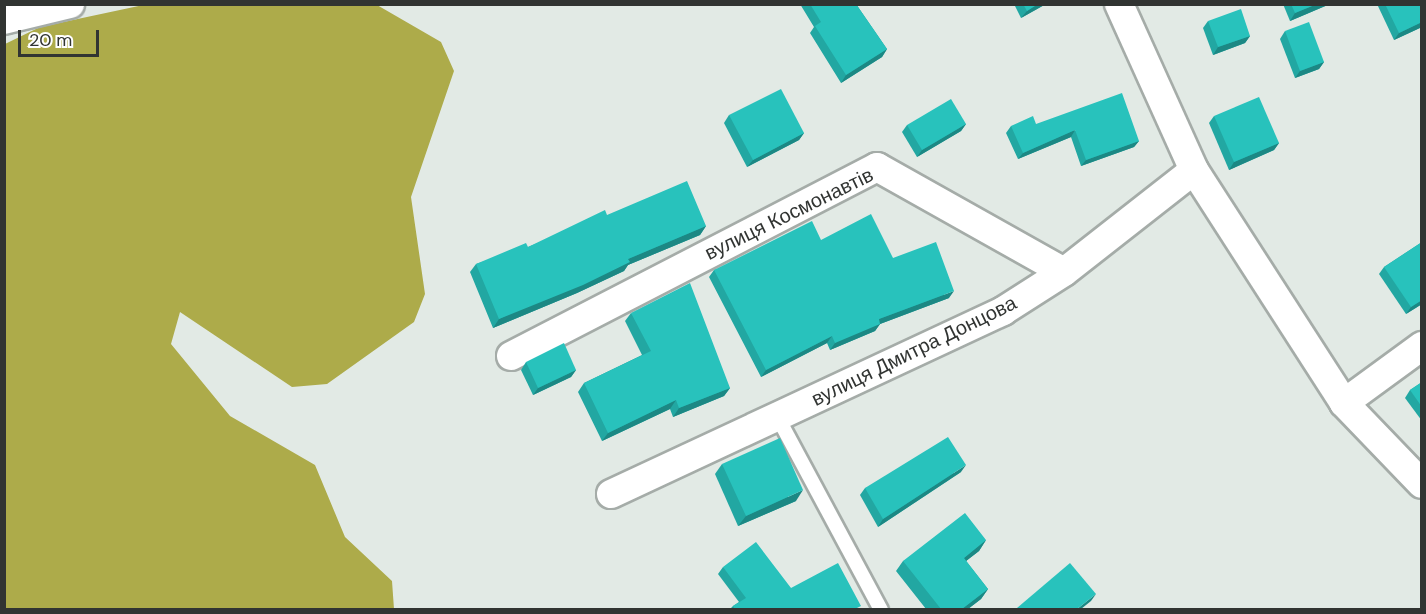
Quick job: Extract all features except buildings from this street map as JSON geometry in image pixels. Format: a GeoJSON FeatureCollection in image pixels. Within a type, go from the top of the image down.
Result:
{"type":"FeatureCollection","features":[{"type":"Feature","properties":{"kind":"street"},"geometry":{"type":"LineString","coordinates":[[4,20],[70,4]]}},
{"type":"Feature","properties":{"kind":"street"},"geometry":{"type":"LineString","coordinates":[[1119,4],[1194,170],[1344,403],[1422,484]]}},
{"type":"Feature","properties":{"kind":"street","name":"вулиця Космонавтів"},"geometry":{"type":"LineString","coordinates":[[511,356],[877,167],[1064,272]]}},
{"type":"Feature","properties":{"kind":"street","name":"вулиця Дмитра Донцова"},"geometry":{"type":"LineString","coordinates":[[611,494],[1003,311],[1064,272],[1194,170]]}},
{"type":"Feature","properties":{"kind":"street"},"geometry":{"type":"LineString","coordinates":[[1344,403],[1422,346]]}},
{"type":"Feature","properties":{"kind":"lane"},"geometry":{"type":"LineString","coordinates":[[777,416],[880,609]]}},
{"type":"Feature","properties":{"kind":"shaded area"},"geometry":{"type":"Polygon","coordinates":[[[148,4],[377,5],[441,42],[454,71],[411,197],[425,294],[414,322],[327,384],[292,387],[180,312],[171,344],[230,416],[315,465],[345,537],[392,581],[394,609],[5,609],[5,44],[40,27],[148,4]]]}}]}
